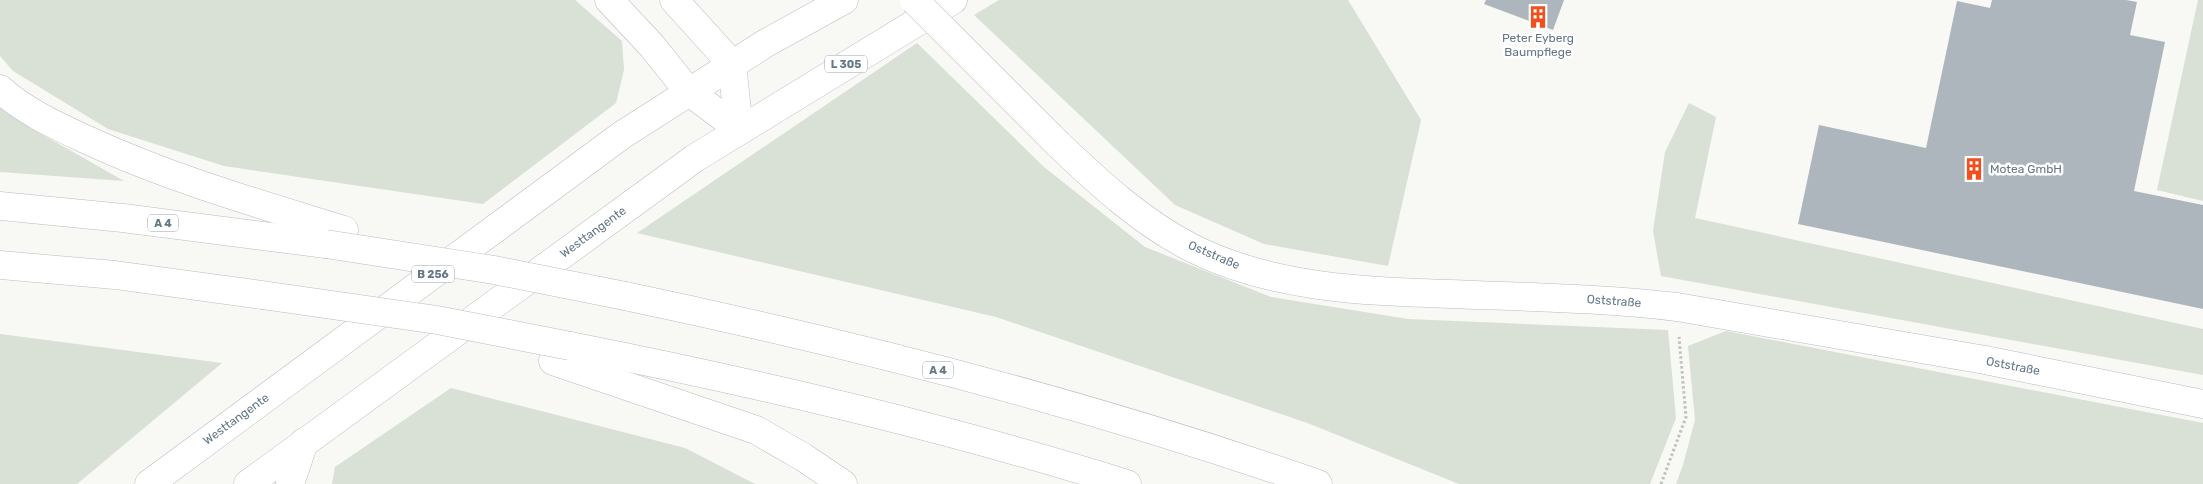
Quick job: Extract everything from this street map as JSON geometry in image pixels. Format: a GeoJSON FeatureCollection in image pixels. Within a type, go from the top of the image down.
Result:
{"type":"FeatureCollection","features":[{"type":"Feature","properties":{"kind":"main road"},"geometry":{"type":"LineString","coordinates":[[610,0],[652,46],[688,91],[739,129]]}},
{"type":"Feature","properties":{"kind":"main road"},"geometry":{"type":"LineString","coordinates":[[674,0],[732,64],[739,129]]}},
{"type":"Feature","properties":{"kind":"main road","name":"Westtangente"},"geometry":{"type":"LineString","coordinates":[[149,484],[622,134],[732,64],[844,0]]}},
{"type":"Feature","properties":{"kind":"main road","name":"Oststraße"},"geometry":{"type":"LineString","coordinates":[[914,0],[1106,190],[1192,248],[1237,266],[1282,279],[1343,288],[1625,300],[1677,306],[1985,360],[2203,404]]}},
{"type":"Feature","properties":{"kind":"main road","name":"Westtangente"},"geometry":{"type":"LineString","coordinates":[[248,484],[695,158],[739,129],[953,0]]}},
{"type":"Feature","properties":{"kind":"main road"},"geometry":{"type":"LineString","coordinates":[[0,89],[58,126],[127,158],[335,237]]}},
{"type":"Feature","properties":{"kind":"main road","name":"A 4"},"geometry":{"type":"LineString","coordinates":[[0,206],[335,237],[625,296],[855,347],[1090,411],[1247,459],[1318,484]]}},
{"type":"Feature","properties":{"kind":"main road"},"geometry":{"type":"LineString","coordinates":[[0,265],[114,275],[437,320],[562,354],[756,430],[803,456],[843,484]]}},
{"type":"Feature","properties":{"kind":"main road"},"geometry":{"type":"LineString","coordinates":[[562,354],[711,374],[979,441],[1127,484]]}},
{"type":"Feature","properties":{"kind":"main road"},"geometry":{"type":"LineString","coordinates":[[290,484],[304,442]]}},
{"type":"Feature","properties":{"kind":"path"},"geometry":{"type":"LineString","coordinates":[[1661,484],[1686,417],[1677,306]]}},
{"type":"Feature","properties":{"kind":"shaded area"},"geometry":{"type":"Polygon","coordinates":[[[0,0],[575,0],[622,41],[624,70],[616,103],[483,204],[224,166],[108,129],[13,71],[0,56],[0,0]]]}},
{"type":"Feature","properties":{"kind":"shaded area"},"geometry":{"type":"Polygon","coordinates":[[[999,0],[1348,0],[1421,120],[1388,266],[1264,244],[1175,205],[974,15],[999,0]]]}},
{"type":"Feature","properties":{"kind":"shaded area"},"geometry":{"type":"Polygon","coordinates":[[[2198,0],[2203,0],[2203,201],[2157,190],[2198,0]]]}},
{"type":"Feature","properties":{"kind":"shaded area"},"geometry":{"type":"Polygon","coordinates":[[[917,43],[1044,167],[1145,247],[1271,297],[1408,319],[1668,330],[1676,418],[1650,484],[1459,484],[1310,424],[996,317],[637,233],[917,43]]]}},
{"type":"Feature","properties":{"kind":"shaded area"},"geometry":{"type":"Polygon","coordinates":[[[1689,103],[1716,117],[1695,218],[2203,329],[2203,375],[1661,276],[1653,231],[1665,152],[1689,103]]]}},
{"type":"Feature","properties":{"kind":"shaded area"},"geometry":{"type":"Polygon","coordinates":[[[0,104],[31,128],[124,181],[0,172],[0,104]]]}},
{"type":"Feature","properties":{"kind":"shaded area"},"geometry":{"type":"Polygon","coordinates":[[[1726,331],[2203,423],[2203,484],[1676,484],[1695,420],[1688,346],[1726,331]]]}},
{"type":"Feature","properties":{"kind":"shaded area"},"geometry":{"type":"Polygon","coordinates":[[[0,334],[222,363],[77,484],[0,484],[0,334]]]}},
{"type":"Feature","properties":{"kind":"shaded area"},"geometry":{"type":"Polygon","coordinates":[[[451,388],[685,448],[755,484],[332,484],[335,467],[451,388]]]}},
{"type":"Feature","properties":{"kind":"building","name":"Peter Eyberg Baumpflege"},"geometry":{"type":"Polygon","coordinates":[[[1486,0],[1564,0],[1553,30],[1484,4],[1486,0]]]}},
{"type":"Feature","properties":{"kind":"building","name":"Motea GmbH"},"geometry":{"type":"Polygon","coordinates":[[[1992,0],[2126,0],[2137,2],[2130,35],[2165,42],[2134,191],[2203,205],[2203,309],[1798,224],[1819,125],[1926,148],[1957,1],[1990,8],[1992,0]]]}},
{"type":"Feature","properties":{"kind":"place","name":"Peter Eyberg Baumpflege"},"geometry":{"type":"Point","coordinates":[1538,17]}},
{"type":"Feature","properties":{"kind":"place","name":"Motea GmbH"},"geometry":{"type":"Point","coordinates":[1974,169]}}]}
